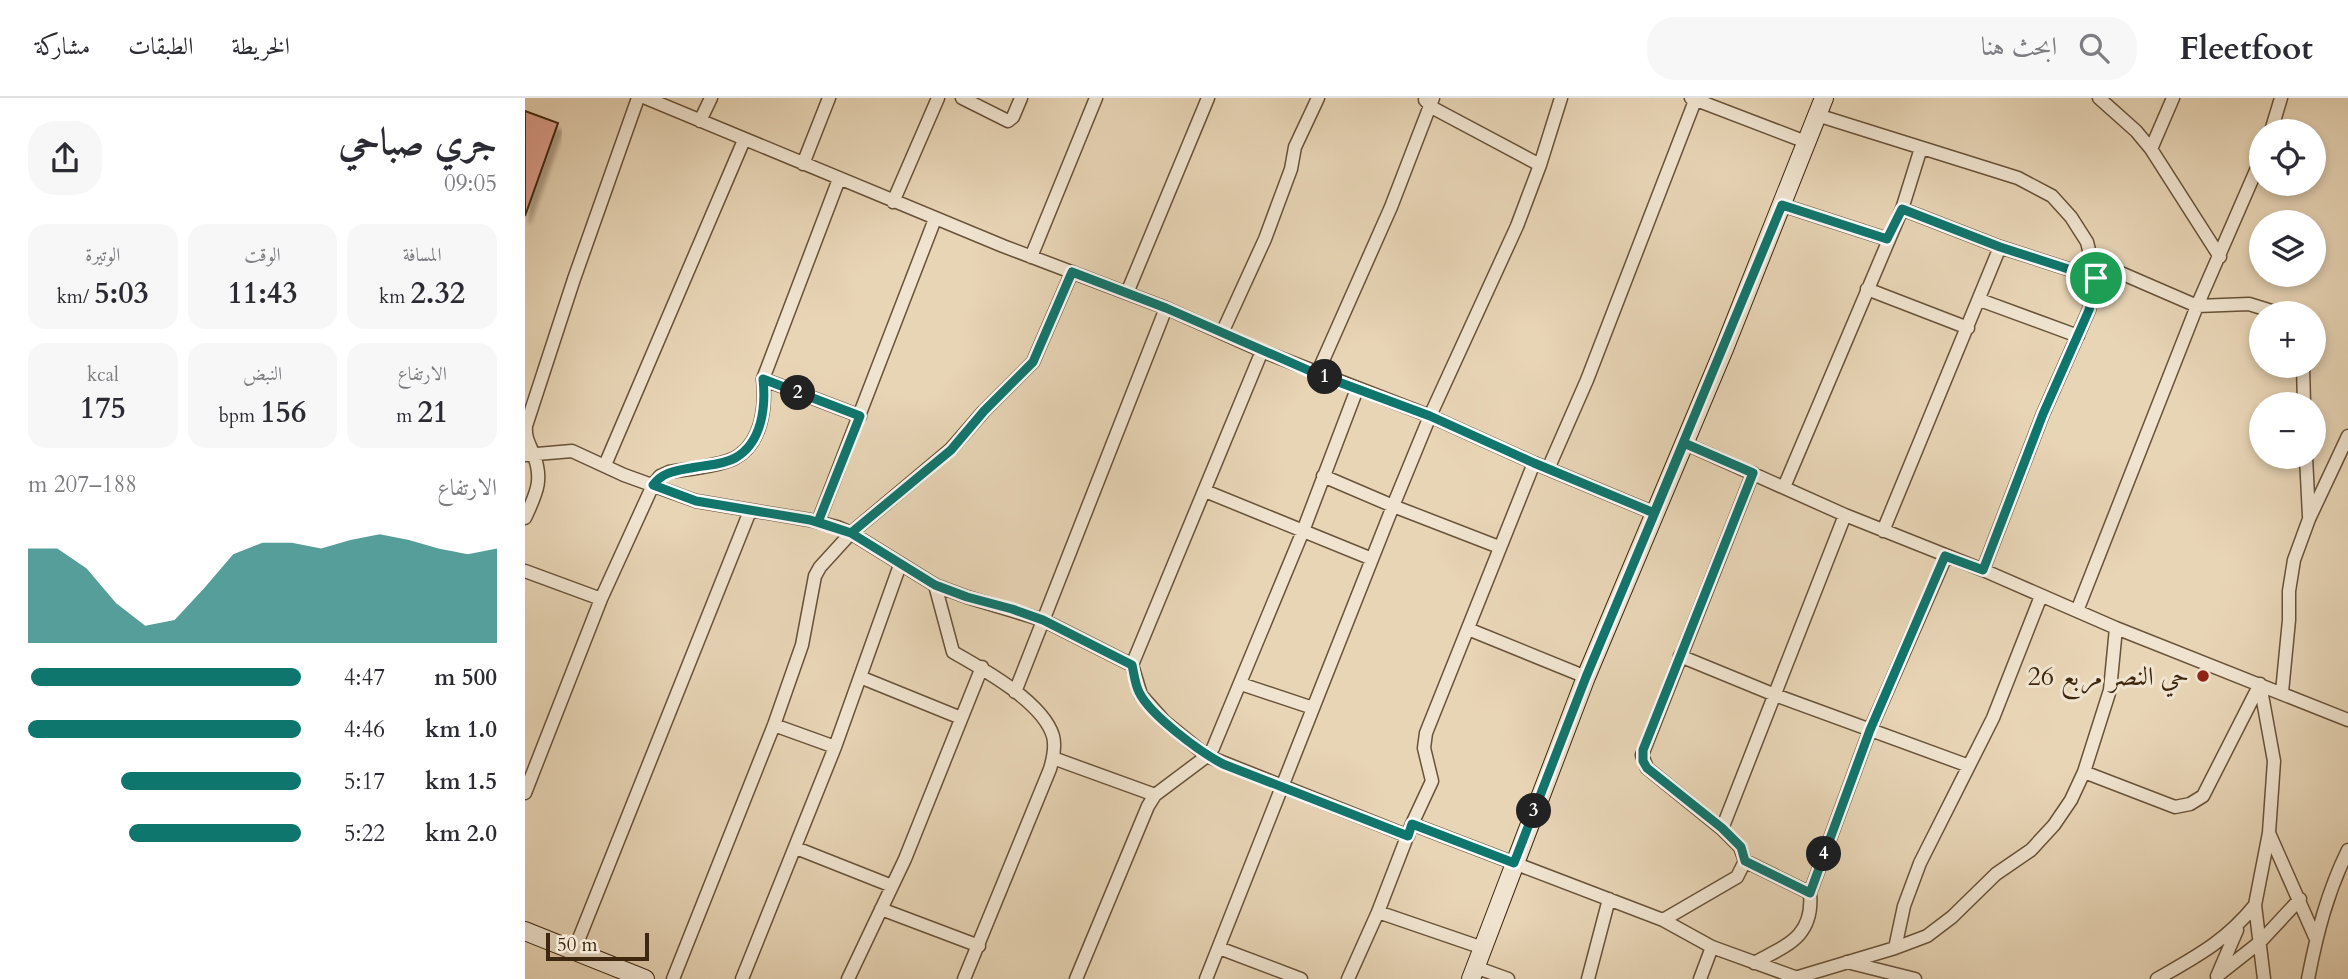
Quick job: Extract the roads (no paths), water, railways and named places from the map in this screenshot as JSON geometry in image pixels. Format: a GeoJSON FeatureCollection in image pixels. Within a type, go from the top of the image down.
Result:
{"type":"FeatureCollection","features":[{"type":"Feature","properties":{"kind":"street"},"geometry":{"type":"LineString","coordinates":[[525,519],[539,485],[526,442],[526,426],[638,98]]}},
{"type":"Feature","properties":{"kind":"street"},"geometry":{"type":"LineString","coordinates":[[646,98],[935,219],[1166,308],[1317,374],[1430,416],[1654,513]]}},
{"type":"Feature","properties":{"kind":"street"},"geometry":{"type":"LineString","coordinates":[[700,121],[711,98]]}},
{"type":"Feature","properties":{"kind":"street"},"geometry":{"type":"LineString","coordinates":[[803,164],[829,98]]}},
{"type":"Feature","properties":{"kind":"street"},"geometry":{"type":"LineString","coordinates":[[893,201],[938,98]]}},
{"type":"Feature","properties":{"kind":"street"},"geometry":{"type":"LineString","coordinates":[[962,98],[1008,121],[1013,117],[1021,98]]}},
{"type":"Feature","properties":{"kind":"street"},"geometry":{"type":"LineString","coordinates":[[1031,257],[1096,98]]}},
{"type":"Feature","properties":{"kind":"street"},"geometry":{"type":"LineString","coordinates":[[1127,293],[1208,98]]}},
{"type":"Feature","properties":{"kind":"street"},"geometry":{"type":"LineString","coordinates":[[1222,333],[1265,239],[1291,169],[1296,147],[1318,98]]}},
{"type":"Feature","properties":{"kind":"street"},"geometry":{"type":"LineString","coordinates":[[1206,979],[1430,416],[1517,226],[1561,98]]}},
{"type":"Feature","properties":{"kind":"street"},"geometry":{"type":"LineString","coordinates":[[2099,98],[2136,131],[2151,149],[2220,257]]}},
{"type":"Feature","properties":{"kind":"street"},"geometry":{"type":"LineString","coordinates":[[2151,149],[2172,98]]}},
{"type":"Feature","properties":{"kind":"street"},"geometry":{"type":"LineString","coordinates":[[2275,119],[2281,98]]}},
{"type":"Feature","properties":{"kind":"street"},"geometry":{"type":"LineString","coordinates":[[1548,469],[1587,380],[1694,99],[1806,142]]}},
{"type":"Feature","properties":{"kind":"street"},"geometry":{"type":"LineString","coordinates":[[1317,374],[1391,207],[1429,100],[1540,165]]}},
{"type":"Feature","properties":{"kind":"street"},"geometry":{"type":"LineString","coordinates":[[1508,979],[1473,973],[1586,677],[1820,107],[1921,148],[2018,178],[2052,196],[2071,217],[2087,242],[2096,278],[2089,310],[2043,414],[1983,570]]}},
{"type":"Feature","properties":{"kind":"street"},"geometry":{"type":"LineString","coordinates":[[605,465],[744,139]]}},
{"type":"Feature","properties":{"kind":"street"},"geometry":{"type":"LineString","coordinates":[[1784,487],[1902,209],[1921,148]]}},
{"type":"Feature","properties":{"kind":"street"},"geometry":{"type":"LineString","coordinates":[[525,793],[601,599],[653,485],[664,474],[733,459],[747,449],[758,431],[764,408],[763,379],[839,179]]}},
{"type":"Feature","properties":{"kind":"street"},"geometry":{"type":"LineString","coordinates":[[2077,611],[2197,306],[2249,188]]}},
{"type":"Feature","properties":{"kind":"street"},"geometry":{"type":"LineString","coordinates":[[1782,205],[1887,239]]}},
{"type":"Feature","properties":{"kind":"street"},"geometry":{"type":"LineString","coordinates":[[1902,209],[2000,247],[2096,278]]}},
{"type":"Feature","properties":{"kind":"street"},"geometry":{"type":"LineString","coordinates":[[818,522],[935,219]]}},
{"type":"Feature","properties":{"kind":"street"},"geometry":{"type":"LineString","coordinates":[[1883,531],[2000,247]]}},
{"type":"Feature","properties":{"kind":"street"},"geometry":{"type":"LineString","coordinates":[[2093,261],[2197,306],[2249,304]]}},
{"type":"Feature","properties":{"kind":"street"},"geometry":{"type":"LineString","coordinates":[[673,979],[774,725],[801,645],[815,576],[820,567],[851,533],[951,450],[984,411],[1033,362],[1072,272]]}},
{"type":"Feature","properties":{"kind":"street"},"geometry":{"type":"LineString","coordinates":[[1867,289],[1968,328]]}},
{"type":"Feature","properties":{"kind":"street"},"geometry":{"type":"LineString","coordinates":[[1980,300],[2078,336]]}},
{"type":"Feature","properties":{"kind":"street"},"geometry":{"type":"LineString","coordinates":[[1015,692],[1166,308]]}},
{"type":"Feature","properties":{"kind":"street"},"geometry":{"type":"LineString","coordinates":[[1262,351],[1132,665],[1141,695],[1164,721],[1207,756],[1283,786],[1514,863],[1663,920],[1712,947],[1797,978],[1927,936],[1952,917],[1996,874],[2031,850],[2055,825],[2084,772],[2110,690],[2116,628]]}},
{"type":"Feature","properties":{"kind":"street"},"geometry":{"type":"LineString","coordinates":[[763,379],[860,416]]}},
{"type":"Feature","properties":{"kind":"street"},"geometry":{"type":"LineString","coordinates":[[1076,979],[1137,829],[1155,795],[1207,756],[1213,748],[1303,531],[1357,389]]}},
{"type":"Feature","properties":{"kind":"street"},"geometry":{"type":"LineString","coordinates":[[2282,692],[2289,591],[2294,560],[2309,519],[2348,436]]}},
{"type":"Feature","properties":{"kind":"street"},"geometry":{"type":"LineString","coordinates":[[1684,443],[1883,531],[1983,570],[2116,628],[2348,720]]}},
{"type":"Feature","properties":{"kind":"street"},"geometry":{"type":"LineString","coordinates":[[529,454],[572,451],[696,501],[818,522],[851,533],[935,585],[1043,620],[1132,665]]}},
{"type":"Feature","properties":{"kind":"street"},"geometry":{"type":"LineString","coordinates":[[1348,979],[1432,780],[1424,748],[1426,733],[1534,463]]}},
{"type":"Feature","properties":{"kind":"street"},"geometry":{"type":"LineString","coordinates":[[2307,469],[2309,519]]}},
{"type":"Feature","properties":{"kind":"street"},"geometry":{"type":"LineString","coordinates":[[1663,920],[1737,877],[1745,861],[1741,847],[1722,828],[1647,768],[1643,761],[1643,750],[1753,473]]}},
{"type":"Feature","properties":{"kind":"street"},"geometry":{"type":"LineString","coordinates":[[1323,476],[1499,547]]}},
{"type":"Feature","properties":{"kind":"street"},"geometry":{"type":"LineString","coordinates":[[1205,491],[1372,559]]}},
{"type":"Feature","properties":{"kind":"street"},"geometry":{"type":"LineString","coordinates":[[573,951],[750,511]]}},
{"type":"Feature","properties":{"kind":"street"},"geometry":{"type":"LineString","coordinates":[[1722,828],[1845,515]]}},
{"type":"Feature","properties":{"kind":"street"},"geometry":{"type":"LineString","coordinates":[[1754,963],[1793,941],[1803,932],[1809,919],[1810,893],[1870,730],[1945,556]]}},
{"type":"Feature","properties":{"kind":"street"},"geometry":{"type":"LineString","coordinates":[[742,979],[835,747],[900,565]]}},
{"type":"Feature","properties":{"kind":"street"},"geometry":{"type":"LineString","coordinates":[[525,571],[601,599]]}},
{"type":"Feature","properties":{"kind":"street"},"geometry":{"type":"LineString","coordinates":[[935,585],[951,649],[982,667],[1015,692],[1046,722],[1054,741],[1053,758],[964,979]]}},
{"type":"Feature","properties":{"kind":"street"},"geometry":{"type":"LineString","coordinates":[[1895,948],[1903,906],[1920,863],[1993,718],[2041,596]]}},
{"type":"Feature","properties":{"kind":"street"},"geometry":{"type":"LineString","coordinates":[[1468,629],[1586,677]]}},
{"type":"Feature","properties":{"kind":"street"},"geometry":{"type":"LineString","coordinates":[[1680,656],[1775,695],[1969,766]]}},
{"type":"Feature","properties":{"kind":"street"},"geometry":{"type":"LineString","coordinates":[[848,979],[892,887],[982,667]]}},
{"type":"Feature","properties":{"kind":"street"},"geometry":{"type":"LineString","coordinates":[[860,677],[961,718]]}},
{"type":"Feature","properties":{"kind":"street"},"geometry":{"type":"LineString","coordinates":[[1241,684],[1313,708]]}},
{"type":"Feature","properties":{"kind":"street"},"geometry":{"type":"LineString","coordinates":[[2084,772],[2175,807],[2190,804],[2203,796],[2260,684]]}},
{"type":"Feature","properties":{"kind":"street"},"geometry":{"type":"LineString","coordinates":[[2260,684],[2274,761],[2269,832],[2256,905],[2263,979]]}},
{"type":"Feature","properties":{"kind":"street"},"geometry":{"type":"LineString","coordinates":[[774,725],[835,747]]}},
{"type":"Feature","properties":{"kind":"street"},"geometry":{"type":"LineString","coordinates":[[1053,758],[1155,795]]}},
{"type":"Feature","properties":{"kind":"street"},"geometry":{"type":"LineString","coordinates":[[2269,832],[2315,937]]}},
{"type":"Feature","properties":{"kind":"street"},"geometry":{"type":"LineString","coordinates":[[796,848],[892,887]]}},
{"type":"Feature","properties":{"kind":"street"},"geometry":{"type":"LineString","coordinates":[[2308,979],[2315,937],[2326,902],[2348,850]]}},
{"type":"Feature","properties":{"kind":"street"},"geometry":{"type":"LineString","coordinates":[[1745,861],[1810,893]]}},
{"type":"Feature","properties":{"kind":"street"},"geometry":{"type":"LineString","coordinates":[[1588,979],[1609,900]]}},
{"type":"Feature","properties":{"kind":"street"},"geometry":{"type":"LineString","coordinates":[[2216,977],[2260,942],[2300,900]]}},
{"type":"Feature","properties":{"kind":"street"},"geometry":{"type":"LineString","coordinates":[[2157,979],[2210,949],[2238,926],[2256,905]]}},
{"type":"Feature","properties":{"kind":"street"},"geometry":{"type":"LineString","coordinates":[[881,909],[979,946]]}},
{"type":"Feature","properties":{"kind":"street"},"geometry":{"type":"LineString","coordinates":[[1378,912],[1483,948]]}},
{"type":"Feature","properties":{"kind":"street"},"geometry":{"type":"LineString","coordinates":[[2216,977],[2238,926]]}},
{"type":"Feature","properties":{"kind":"street"},"geometry":{"type":"LineString","coordinates":[[526,934],[645,979]]}},
{"type":"Feature","properties":{"kind":"street"},"geometry":{"type":"LineString","coordinates":[[1700,979],[1712,947]]}},
{"type":"Feature","properties":{"kind":"street"},"geometry":{"type":"LineString","coordinates":[[1219,948],[1301,979]]}},
{"type":"Feature","properties":{"kind":"street"},"geometry":{"type":"LineString","coordinates":[[1847,962],[1911,978]]}},
{"type":"Feature","properties":{"kind":"place","name":"حي النصر مربع 26"},"geometry":{"type":"Point","coordinates":[2203,676]}}]}
